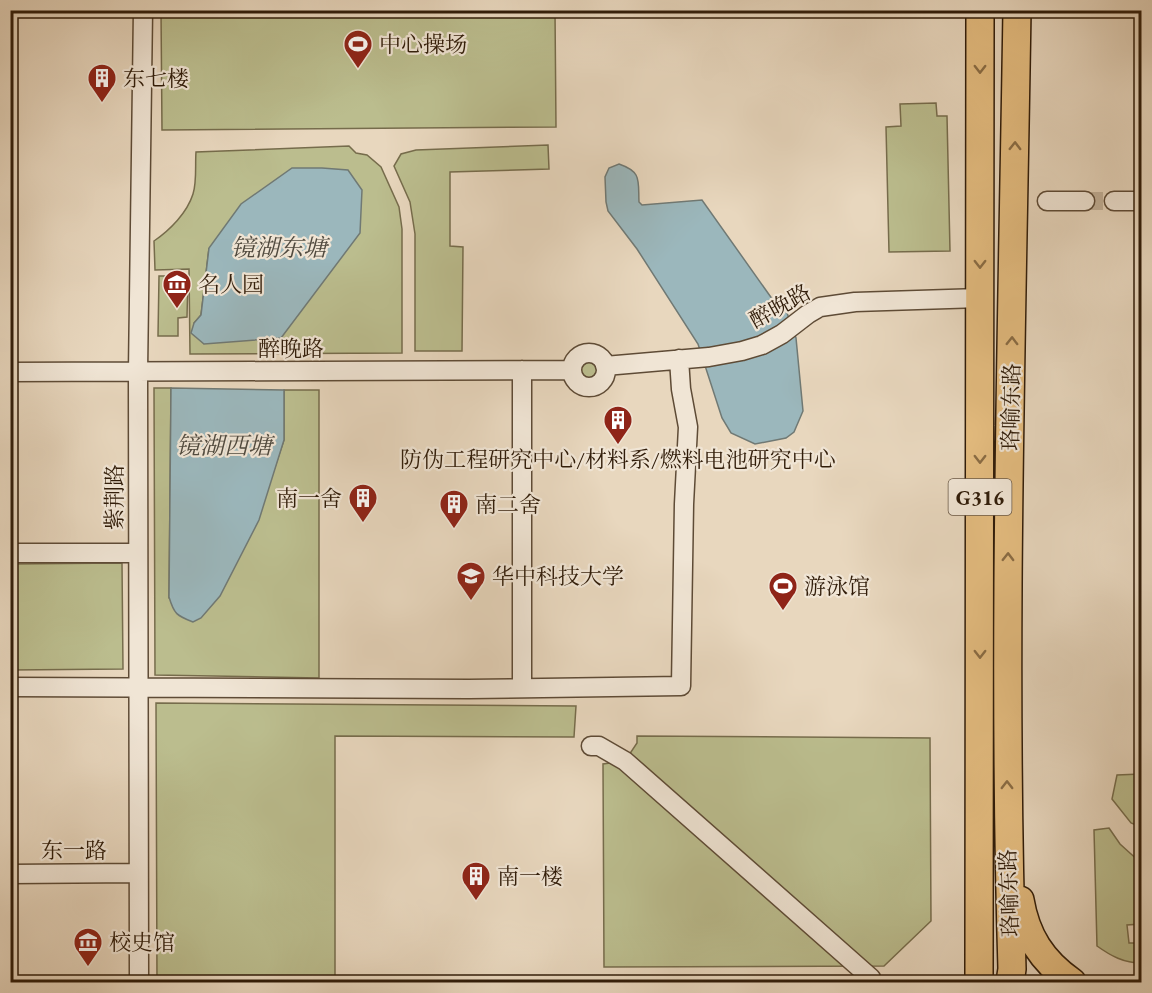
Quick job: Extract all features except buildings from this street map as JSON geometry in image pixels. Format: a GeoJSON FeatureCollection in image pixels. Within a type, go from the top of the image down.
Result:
{"type":"FeatureCollection","features":[{"type":"Feature","properties":{"kind":"highway","name":"珞喻东路"},"geometry":{"type":"LineString","coordinates":[[979,982],[980,10]]}},
{"type":"Feature","properties":{"kind":"highway","name":"珞喻东路"},"geometry":{"type":"LineString","coordinates":[[1010,982],[1012,969],[1007,824],[1007,615],[1017,10]]}},
{"type":"Feature","properties":{"kind":"highway"},"geometry":{"type":"LineString","coordinates":[[1007,824],[1023,918],[1028,934],[1046,959],[1072,982]]}},
{"type":"Feature","properties":{"kind":"street","name":"紫荆路"},"geometry":{"type":"LineString","coordinates":[[139,982],[138,372],[143,10]]}},
{"type":"Feature","properties":{"kind":"street"},"geometry":{"type":"LineString","coordinates":[[1047,201],[1085,201]]}},
{"type":"Feature","properties":{"kind":"street"},"geometry":{"type":"LineString","coordinates":[[1114,201],[1142,201]]}},
{"type":"Feature","properties":{"kind":"street","name":"醉晚路"},"geometry":{"type":"LineString","coordinates":[[10,372],[572,370],[575,380],[589,387],[602,380],[605,376],[605,366],[709,357],[762,345],[820,308],[855,302],[980,298]]}},
{"type":"Feature","properties":{"kind":"street"},"geometry":{"type":"LineString","coordinates":[[10,687],[681,686],[688,427],[681,389],[679,359]]}},
{"type":"Feature","properties":{"kind":"street"},"geometry":{"type":"LineString","coordinates":[[522,370],[522,688]]}},
{"type":"Feature","properties":{"kind":"street"},"geometry":{"type":"LineString","coordinates":[[10,553],[138,553]]}},
{"type":"Feature","properties":{"kind":"street"},"geometry":{"type":"LineString","coordinates":[[591,746],[599,746],[625,761],[871,978],[871,982]]}},
{"type":"Feature","properties":{"kind":"street","name":"东一路"},"geometry":{"type":"LineString","coordinates":[[10,874],[138,873]]}},
{"type":"Feature","properties":{"kind":"green space","name":"中心操场"},"geometry":{"type":"Polygon","coordinates":[[[161,11],[555,11],[556,127],[162,130],[161,11]]]}},
{"type":"Feature","properties":{"kind":"green space"},"geometry":{"type":"Polygon","coordinates":[[[936,103],[937,116],[947,116],[950,251],[889,252],[886,127],[901,126],[900,104],[936,103]]]}},
{"type":"Feature","properties":{"kind":"green space"},"geometry":{"type":"Polygon","coordinates":[[[548,145],[549,169],[450,172],[450,246],[463,247],[462,351],[415,351],[415,234],[410,202],[394,166],[401,154],[416,150],[548,145]]]}},
{"type":"Feature","properties":{"kind":"green space"},"geometry":{"type":"Polygon","coordinates":[[[349,146],[356,153],[367,155],[381,167],[399,207],[402,229],[402,353],[190,354],[189,269],[155,270],[154,241],[166,232],[187,208],[195,184],[196,152],[349,146]],[[209,248],[201,315],[194,323],[204,344],[209,248]]]}},
{"type":"Feature","properties":{"kind":"green space"},"geometry":{"type":"Polygon","coordinates":[[[159,276],[188,276],[187,317],[178,318],[178,336],[158,336],[159,276]]]}},
{"type":"Feature","properties":{"kind":"green space"},"geometry":{"type":"Polygon","coordinates":[[[589,360],[596,363],[599,370],[596,377],[589,380],[582,377],[579,370],[582,363],[589,360]]]}},
{"type":"Feature","properties":{"kind":"green space"},"geometry":{"type":"Polygon","coordinates":[[[154,388],[171,388],[169,597],[274,470],[284,440],[284,390],[319,390],[319,678],[155,675],[154,388]]]}},
{"type":"Feature","properties":{"kind":"green space"},"geometry":{"type":"Polygon","coordinates":[[[122,563],[123,669],[11,670],[11,564],[122,563]]]}},
{"type":"Feature","properties":{"kind":"green space"},"geometry":{"type":"Polygon","coordinates":[[[156,703],[576,706],[574,737],[335,736],[335,982],[157,982],[156,703]]]}},
{"type":"Feature","properties":{"kind":"green space"},"geometry":{"type":"Polygon","coordinates":[[[637,736],[930,738],[931,921],[884,966],[604,967],[603,764],[625,761],[637,743],[637,736]]]}},
{"type":"Feature","properties":{"kind":"green space"},"geometry":{"type":"Polygon","coordinates":[[[1142,774],[1141,827],[1131,823],[1112,799],[1117,775],[1142,774]]]}},
{"type":"Feature","properties":{"kind":"green space"},"geometry":{"type":"Polygon","coordinates":[[[1109,828],[1120,844],[1141,863],[1141,924],[1127,925],[1129,943],[1141,943],[1141,963],[1118,958],[1097,946],[1094,830],[1109,828]]]}},
{"type":"Feature","properties":{"kind":"water"},"geometry":{"type":"Polygon","coordinates":[[[619,164],[632,170],[635,174],[638,182],[639,202],[642,205],[702,200],[775,303],[787,313],[796,338],[803,411],[794,432],[786,438],[755,444],[731,433],[722,418],[698,344],[637,249],[608,211],[605,177],[609,168],[619,164]]]}},
{"type":"Feature","properties":{"kind":"water","name":"镜湖东塘"},"geometry":{"type":"Polygon","coordinates":[[[292,168],[348,170],[362,190],[360,233],[281,338],[204,344],[191,333],[194,323],[201,315],[209,248],[241,204],[292,168]]]}},
{"type":"Feature","properties":{"kind":"water","name":"镜湖西塘"},"geometry":{"type":"Polygon","coordinates":[[[171,388],[284,390],[284,440],[259,520],[220,596],[201,618],[193,622],[177,614],[169,597],[171,388]]]}},
{"type":"Feature","properties":{"kind":"tunnel"},"geometry":{"type":"LineString","coordinates":[[1085,201],[1114,201]]}},
{"type":"Feature","properties":{"kind":"place","name":"中心操场"},"geometry":{"type":"Point","coordinates":[358,70]}},
{"type":"Feature","properties":{"kind":"place","name":"东七楼"},"geometry":{"type":"Point","coordinates":[102,104]}},
{"type":"Feature","properties":{"kind":"place","name":"名人园"},"geometry":{"type":"Point","coordinates":[177,310]}},
{"type":"Feature","properties":{"kind":"place","name":"防伪工程研究中心/材料系/燃料电池研究中心"},"geometry":{"type":"Point","coordinates":[618,446]}},
{"type":"Feature","properties":{"kind":"place","name":"南一舍"},"geometry":{"type":"Point","coordinates":[363,524]}},
{"type":"Feature","properties":{"kind":"place","name":"南二舍"},"geometry":{"type":"Point","coordinates":[454,530]}},
{"type":"Feature","properties":{"kind":"place","name":"华中科技大学"},"geometry":{"type":"Point","coordinates":[471,602]}},
{"type":"Feature","properties":{"kind":"place","name":"游泳馆"},"geometry":{"type":"Point","coordinates":[783,612]}},
{"type":"Feature","properties":{"kind":"place","name":"南一楼"},"geometry":{"type":"Point","coordinates":[476,902]}},
{"type":"Feature","properties":{"kind":"place","name":"校史馆"},"geometry":{"type":"Point","coordinates":[88,968]}}]}
